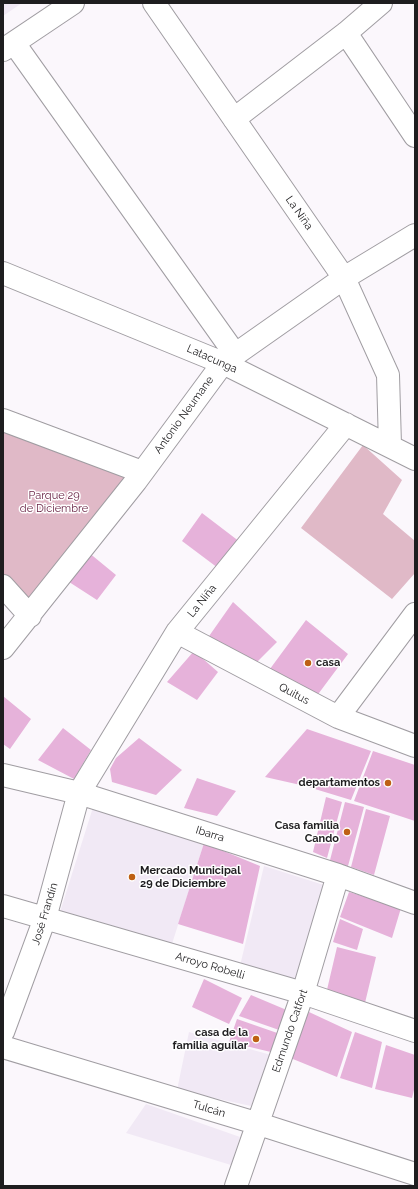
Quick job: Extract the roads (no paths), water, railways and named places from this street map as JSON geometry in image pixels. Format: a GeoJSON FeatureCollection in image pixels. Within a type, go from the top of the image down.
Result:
{"type":"FeatureCollection","features":[{"type":"Feature","properties":{"kind":"street"},"geometry":{"type":"LineString","coordinates":[[73,3],[9,46],[229,359]]}},
{"type":"Feature","properties":{"kind":"street","name":"La Niña"},"geometry":{"type":"LineString","coordinates":[[154,3],[344,278],[388,375],[390,445]]}},
{"type":"Feature","properties":{"kind":"street"},"geometry":{"type":"LineString","coordinates":[[234,119],[346,33],[381,3]]}},
{"type":"Feature","properties":{"kind":"street"},"geometry":{"type":"LineString","coordinates":[[346,33],[415,136]]}},
{"type":"Feature","properties":{"kind":"street","name":"Antonio Neumane"},"geometry":{"type":"LineString","coordinates":[[3,648],[30,616],[229,359],[344,278],[415,236]]}},
{"type":"Feature","properties":{"kind":"street","name":"Latacunga"},"geometry":{"type":"LineString","coordinates":[[3,273],[229,359],[346,424],[415,459]]}},
{"type":"Feature","properties":{"kind":"street"},"geometry":{"type":"LineString","coordinates":[[3,420],[142,472]]}},
{"type":"Feature","properties":{"kind":"street","name":"La Niña"},"geometry":{"type":"LineString","coordinates":[[79,793],[177,632],[346,424]]}},
{"type":"Feature","properties":{"kind":"street"},"geometry":{"type":"LineString","coordinates":[[3,586],[30,616]]}},
{"type":"Feature","properties":{"kind":"street"},"geometry":{"type":"LineString","coordinates":[[338,717],[415,614]]}},
{"type":"Feature","properties":{"kind":"street","name":"Quitus"},"geometry":{"type":"LineString","coordinates":[[177,632],[338,717],[415,746]]}},
{"type":"Feature","properties":{"kind":"street","name":"Ibarra"},"geometry":{"type":"LineString","coordinates":[[3,775],[79,793],[338,875],[415,903]]}},
{"type":"Feature","properties":{"kind":"street","name":"José Frandín"},"geometry":{"type":"LineString","coordinates":[[3,1032],[45,918],[79,793]]}},
{"type":"Feature","properties":{"kind":"street","name":"Edmundo Catfort"},"geometry":{"type":"LineString","coordinates":[[236,1186],[259,1124],[303,993],[338,875]]}},
{"type":"Feature","properties":{"kind":"street","name":"Arroyo Robelli"},"geometry":{"type":"LineString","coordinates":[[3,906],[303,993],[415,1031]]}},
{"type":"Feature","properties":{"kind":"street","name":"Tulcán"},"geometry":{"type":"LineString","coordinates":[[3,1047],[259,1124],[415,1174]]}},
{"type":"Feature","properties":{"kind":"place","name":"casa"},"geometry":{"type":"Point","coordinates":[308,663]}},
{"type":"Feature","properties":{"kind":"place","name":"departamentos"},"geometry":{"type":"Point","coordinates":[388,783]}},
{"type":"Feature","properties":{"kind":"place","name":"Casa familia Cando"},"geometry":{"type":"Point","coordinates":[347,832]}},
{"type":"Feature","properties":{"kind":"place","name":"Mercado Municipal 29 de Diciembre"},"geometry":{"type":"Point","coordinates":[132,877]}},
{"type":"Feature","properties":{"kind":"place","name":"casa de la familia aguilar"},"geometry":{"type":"Point","coordinates":[256,1039]}},
{"type":"Feature","properties":{"kind":"park label","name":"Parque 29 de Diciembre"},"geometry":{"type":"Point","coordinates":[54,502]}}]}
